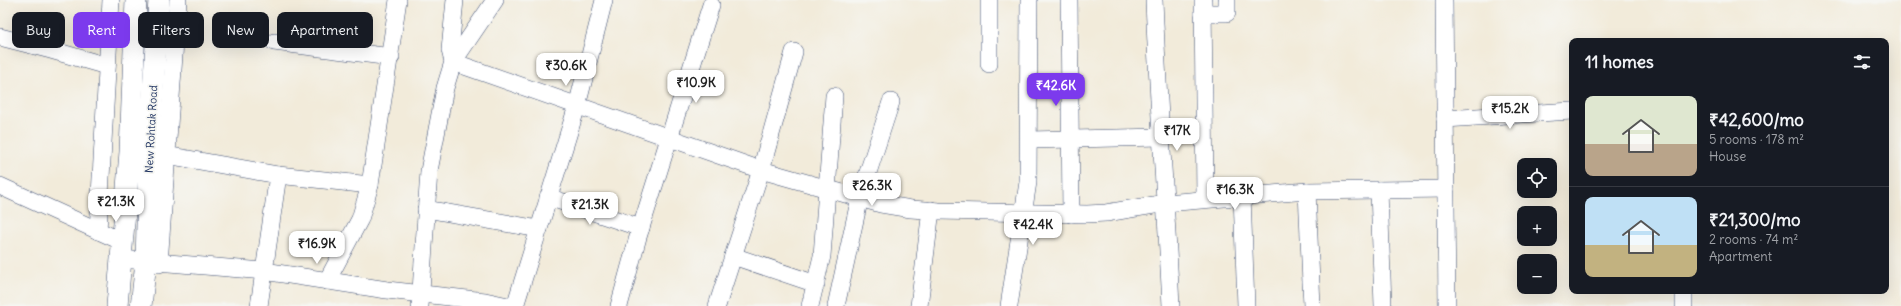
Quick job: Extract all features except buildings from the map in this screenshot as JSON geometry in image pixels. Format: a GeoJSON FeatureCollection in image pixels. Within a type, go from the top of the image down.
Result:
{"type":"FeatureCollection","features":[{"type":"Feature","properties":{"kind":"main road","name":"New Rohtak Road"},"geometry":{"type":"LineString","coordinates":[[118,306],[130,152],[136,0]]}},
{"type":"Feature","properties":{"kind":"main road","name":"New Rohtak Road"},"geometry":{"type":"LineString","coordinates":[[141,306],[153,263],[149,152],[159,0]]}},
{"type":"Feature","properties":{"kind":"street"},"geometry":{"type":"LineString","coordinates":[[98,231],[111,0]]}},
{"type":"Feature","properties":{"kind":"street"},"geometry":{"type":"LineString","coordinates":[[153,263],[166,155],[178,0]]}},
{"type":"Feature","properties":{"kind":"street"},"geometry":{"type":"LineString","coordinates":[[327,281],[360,219],[370,185],[398,0]]}},
{"type":"Feature","properties":{"kind":"street"},"geometry":{"type":"LineString","coordinates":[[453,62],[450,50],[455,0]]}},
{"type":"Feature","properties":{"kind":"street"},"geometry":{"type":"LineString","coordinates":[[421,300],[426,209],[432,154],[445,88],[453,62],[495,0]]}},
{"type":"Feature","properties":{"kind":"street"},"geometry":{"type":"LineString","coordinates":[[515,306],[577,106],[604,0]]}},
{"type":"Feature","properties":{"kind":"street"},"geometry":{"type":"LineString","coordinates":[[989,0],[989,64]]}},
{"type":"Feature","properties":{"kind":"street"},"geometry":{"type":"LineString","coordinates":[[1009,306],[1028,182],[1029,0]]}},
{"type":"Feature","properties":{"kind":"street"},"geometry":{"type":"LineString","coordinates":[[1069,0],[1071,214]]}},
{"type":"Feature","properties":{"kind":"street"},"geometry":{"type":"LineString","coordinates":[[1154,0],[1172,306]]}},
{"type":"Feature","properties":{"kind":"street"},"geometry":{"type":"LineString","coordinates":[[1205,199],[1203,7],[1227,13],[1227,0]]}},
{"type":"Feature","properties":{"kind":"street"},"geometry":{"type":"LineString","coordinates":[[1444,0],[1447,306]]}},
{"type":"Feature","properties":{"kind":"street"},"geometry":{"type":"LineString","coordinates":[[619,306],[641,228],[671,138],[711,5]]}},
{"type":"Feature","properties":{"kind":"street"},"geometry":{"type":"LineString","coordinates":[[0,38],[51,50],[107,66]]}},
{"type":"Feature","properties":{"kind":"street"},"geometry":{"type":"LineString","coordinates":[[274,42],[390,57]]}},
{"type":"Feature","properties":{"kind":"street"},"geometry":{"type":"LineString","coordinates":[[717,306],[762,170],[794,52]]}},
{"type":"Feature","properties":{"kind":"street"},"geometry":{"type":"LineString","coordinates":[[453,62],[762,170],[860,196],[881,204],[911,209],[1071,214],[1106,213],[1166,203],[1307,191],[1446,189]]}},
{"type":"Feature","properties":{"kind":"street"},"geometry":{"type":"LineString","coordinates":[[810,306],[822,256],[834,96]]}},
{"type":"Feature","properties":{"kind":"street"},"geometry":{"type":"LineString","coordinates":[[836,306],[860,196],[891,102]]}},
{"type":"Feature","properties":{"kind":"street"},"geometry":{"type":"LineString","coordinates":[[1445,119],[1569,111]]}},
{"type":"Feature","properties":{"kind":"street"},"geometry":{"type":"LineString","coordinates":[[1029,140],[1161,137]]}},
{"type":"Feature","properties":{"kind":"street"},"geometry":{"type":"LineString","coordinates":[[166,155],[278,175],[370,185]]}},
{"type":"Feature","properties":{"kind":"street"},"geometry":{"type":"LineString","coordinates":[[259,306],[278,175]]}},
{"type":"Feature","properties":{"kind":"street"},"geometry":{"type":"LineString","coordinates":[[0,186],[98,231],[122,251],[153,263],[264,271],[327,281],[421,300],[485,301],[508,306]]}},
{"type":"Feature","properties":{"kind":"street"},"geometry":{"type":"LineString","coordinates":[[1379,190],[1383,306]]}},
{"type":"Feature","properties":{"kind":"street"},"geometry":{"type":"LineString","coordinates":[[1307,191],[1312,306]]}},
{"type":"Feature","properties":{"kind":"street"},"geometry":{"type":"LineString","coordinates":[[1242,196],[1246,306]]}},
{"type":"Feature","properties":{"kind":"street"},"geometry":{"type":"LineString","coordinates":[[548,197],[641,228]]}},
{"type":"Feature","properties":{"kind":"street"},"geometry":{"type":"LineString","coordinates":[[426,209],[539,229]]}},
{"type":"Feature","properties":{"kind":"street"},"geometry":{"type":"LineString","coordinates":[[919,306],[931,210]]}},
{"type":"Feature","properties":{"kind":"street"},"geometry":{"type":"LineString","coordinates":[[733,256],[816,284]]}},
{"type":"Feature","properties":{"kind":"street"},"geometry":{"type":"LineString","coordinates":[[1684,294],[1684,306]]}}]}
